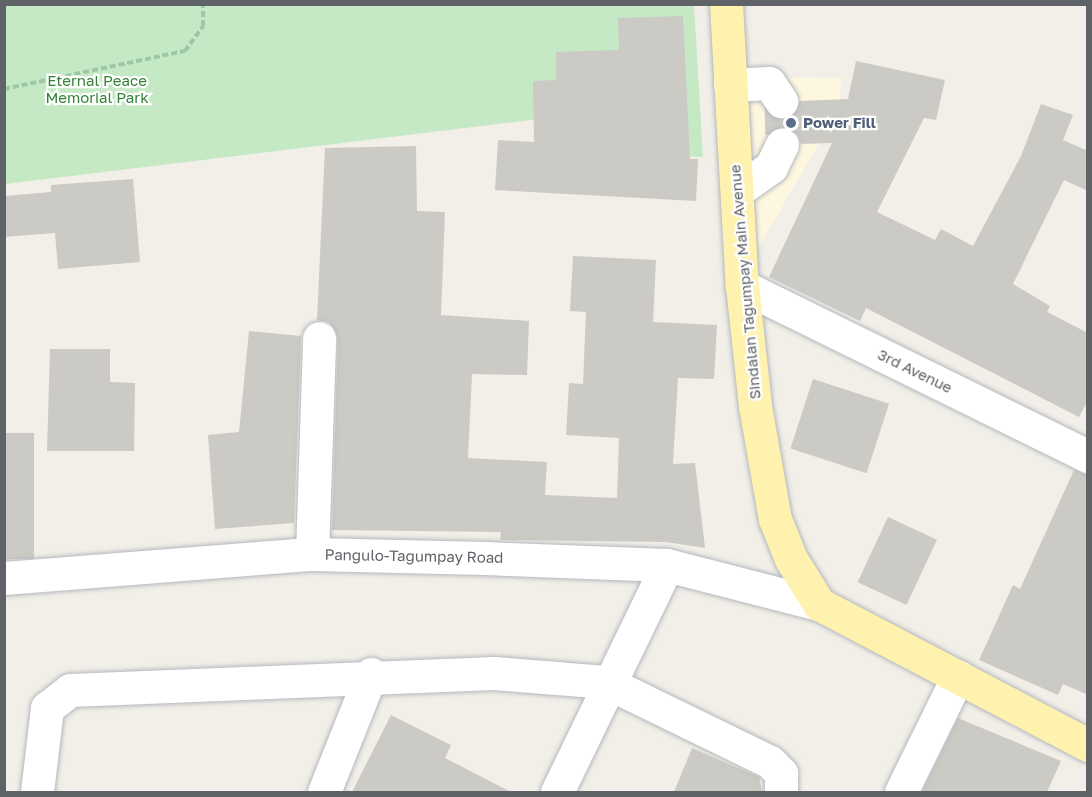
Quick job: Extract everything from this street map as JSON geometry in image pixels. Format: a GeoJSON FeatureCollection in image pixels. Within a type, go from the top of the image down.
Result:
{"type":"FeatureCollection","features":[{"type":"Feature","properties":{"kind":"main road","name":"Sindalan Tagumpay Main Avenue"},"geometry":{"type":"LineString","coordinates":[[726,4],[742,286],[775,519],[791,559],[819,604]]}},
{"type":"Feature","properties":{"kind":"main road"},"geometry":{"type":"LineString","coordinates":[[819,604],[1088,745]]}},
{"type":"Feature","properties":{"kind":"street"},"geometry":{"type":"LineString","coordinates":[[730,85],[769,83],[781,101]]}},
{"type":"Feature","properties":{"kind":"street"},"geometry":{"type":"LineString","coordinates":[[737,191],[771,167],[782,144]]}},
{"type":"Feature","properties":{"kind":"street","name":"3rd Avenue"},"geometry":{"type":"LineString","coordinates":[[742,286],[1088,456]]}},
{"type":"Feature","properties":{"kind":"street"},"geometry":{"type":"LineString","coordinates":[[312,554],[319,338]]}},
{"type":"Feature","properties":{"kind":"street","name":"Pangulo-Tagumpay Road"},"geometry":{"type":"LineString","coordinates":[[4,578],[312,554],[667,565],[819,604]]}},
{"type":"Feature","properties":{"kind":"street"},"geometry":{"type":"LineString","coordinates":[[556,792],[606,682],[667,565]]}},
{"type":"Feature","properties":{"kind":"street"},"geometry":{"type":"LineString","coordinates":[[37,792],[47,708],[70,690],[371,675],[494,673],[606,682],[770,762],[781,773],[781,792]]}},
{"type":"Feature","properties":{"kind":"street"},"geometry":{"type":"LineString","coordinates":[[324,792],[371,675]]}},
{"type":"Feature","properties":{"kind":"street"},"geometry":{"type":"LineString","coordinates":[[901,792],[958,676]]}},
{"type":"Feature","properties":{"kind":"path"},"geometry":{"type":"LineString","coordinates":[[4,89],[184,51],[203,26],[203,4]]}},
{"type":"Feature","properties":{"kind":"shaded area"},"geometry":{"type":"Polygon","coordinates":[[[749,77],[841,78],[840,107],[757,250],[749,77]]]}},
{"type":"Feature","properties":{"kind":"green space","name":"Eternal Peace Memorial Park"},"geometry":{"type":"Polygon","coordinates":[[[4,5],[694,5],[703,157],[583,153],[548,118],[5,184],[4,5]]]}},
{"type":"Feature","properties":{"kind":"building"},"geometry":{"type":"Polygon","coordinates":[[[683,16],[690,159],[698,159],[696,201],[495,190],[498,140],[534,142],[533,81],[556,80],[556,52],[619,50],[618,18],[683,16]]]}},
{"type":"Feature","properties":{"kind":"building"},"geometry":{"type":"Polygon","coordinates":[[[856,61],[945,80],[936,120],[924,118],[877,212],[935,240],[941,229],[973,246],[1021,156],[1041,104],[1073,115],[1063,140],[1088,151],[1088,191],[1064,180],[1013,284],[1050,306],[1047,312],[1088,333],[1088,400],[1079,417],[866,308],[860,321],[769,277],[832,143],[801,144],[797,133],[781,125],[767,133],[767,113],[783,120],[792,116],[800,101],[848,99],[856,61]]]}},
{"type":"Feature","properties":{"kind":"building"},"geometry":{"type":"Polygon","coordinates":[[[416,146],[417,211],[445,212],[441,315],[529,321],[527,375],[472,374],[468,458],[547,462],[545,495],[617,498],[619,438],[566,435],[569,383],[583,384],[586,312],[570,311],[573,256],[656,260],[653,322],[717,325],[714,379],[678,378],[673,464],[695,463],[705,548],[666,542],[500,540],[501,532],[332,530],[338,339],[329,322],[317,320],[325,148],[416,146]]]}},
{"type":"Feature","properties":{"kind":"building"},"geometry":{"type":"Polygon","coordinates":[[[133,179],[140,262],[58,269],[55,233],[4,237],[4,196],[51,192],[51,185],[133,179]]]}},
{"type":"Feature","properties":{"kind":"building"},"geometry":{"type":"Polygon","coordinates":[[[249,331],[301,336],[294,523],[215,529],[208,435],[239,432],[249,331]]]}},
{"type":"Feature","properties":{"kind":"building"},"geometry":{"type":"Polygon","coordinates":[[[50,349],[110,349],[110,382],[135,383],[134,451],[47,451],[50,349]]]}},
{"type":"Feature","properties":{"kind":"building"},"geometry":{"type":"Polygon","coordinates":[[[813,379],[889,404],[867,473],[790,448],[813,379]]]}},
{"type":"Feature","properties":{"kind":"building"},"geometry":{"type":"Polygon","coordinates":[[[4,433],[34,433],[34,559],[4,559],[4,433]]]}},
{"type":"Feature","properties":{"kind":"building"},"geometry":{"type":"Polygon","coordinates":[[[1074,470],[1088,474],[1088,695],[1063,684],[1058,695],[979,660],[1013,585],[1020,589],[1074,470]]]}},
{"type":"Feature","properties":{"kind":"building"},"geometry":{"type":"Polygon","coordinates":[[[888,517],[937,540],[907,605],[858,582],[888,517]]]}},
{"type":"Feature","properties":{"kind":"building"},"geometry":{"type":"Polygon","coordinates":[[[391,715],[451,745],[445,758],[511,792],[352,792],[391,715]]]}},
{"type":"Feature","properties":{"kind":"building"},"geometry":{"type":"Polygon","coordinates":[[[958,718],[1061,761],[1047,792],[922,792],[958,718]]]}},
{"type":"Feature","properties":{"kind":"building"},"geometry":{"type":"Polygon","coordinates":[[[692,748],[759,777],[762,792],[674,792],[692,748]]]}},
{"type":"Feature","properties":{"kind":"tunnel"},"geometry":{"type":"LineString","coordinates":[[781,101],[782,144]]}},
{"type":"Feature","properties":{"kind":"place","name":"Power Fill"},"geometry":{"type":"Point","coordinates":[791,123]}}]}
